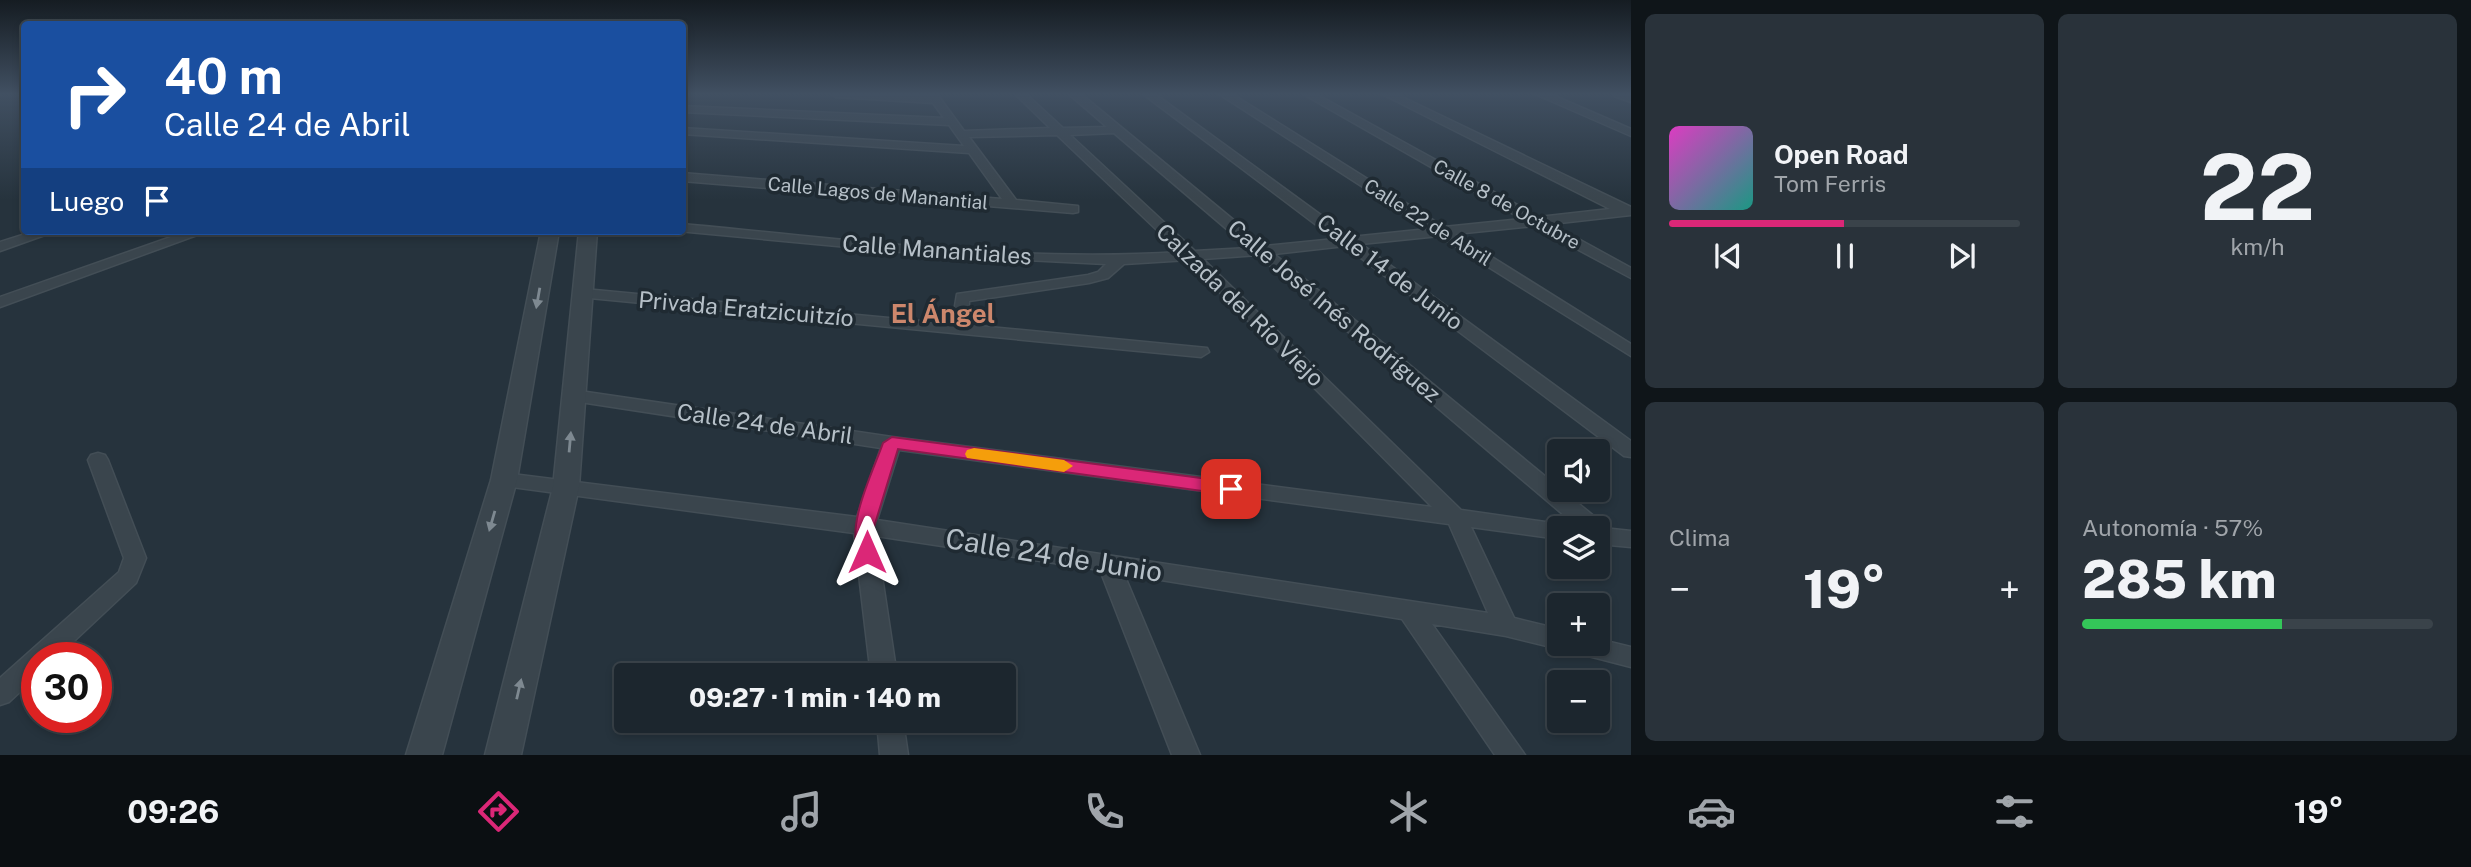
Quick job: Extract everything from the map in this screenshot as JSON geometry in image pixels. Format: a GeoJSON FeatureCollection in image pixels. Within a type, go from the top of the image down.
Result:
{"type":"FeatureCollection","features":[{"type":"Feature","properties":{"kind":"street"},"geometry":{"type":"LineString","coordinates":[[959,129],[1011,203]]}},
{"type":"Feature","properties":{"kind":"street","name":"Calzada del Río Viejo"},"geometry":{"type":"LineString","coordinates":[[1057,129],[1193,257],[1457,519]]}},
{"type":"Feature","properties":{"kind":"street","name":"Calle 14 de Junio"},"geometry":{"type":"LineString","coordinates":[[1196,129],[1631,451]]}},
{"type":"Feature","properties":{"kind":"street","name":"Calle 22 de Abril"},"geometry":{"type":"LineString","coordinates":[[1280,129],[1631,351]]}},
{"type":"Feature","properties":{"kind":"street","name":"Calle 8 de Octubre"},"geometry":{"type":"LineString","coordinates":[[1371,129],[1631,274]]}},
{"type":"Feature","properties":{"kind":"street"},"geometry":{"type":"LineString","coordinates":[[1459,129],[1629,212]]}},
{"type":"Feature","properties":{"kind":"street"},"geometry":{"type":"LineString","coordinates":[[963,134],[1117,130]]}},
{"type":"Feature","properties":{"kind":"street","name":"Calle José Inés Rodríguez"},"geometry":{"type":"LineString","coordinates":[[1117,130],[1578,516]]}},
{"type":"Feature","properties":{"kind":"street"},"geometry":{"type":"LineString","coordinates":[[686,131],[975,150]]}},
{"type":"Feature","properties":{"kind":"street","name":"Calle Lagos de Manantial"},"geometry":{"type":"LineString","coordinates":[[686,177],[1073,209]]}},
{"type":"Feature","properties":{"kind":"street","name":"Calle Manantiales"},"geometry":{"type":"LineString","coordinates":[[686,228],[944,252],[1119,260],[1261,251],[1629,212]]}},
{"type":"Feature","properties":{"kind":"street"},"geometry":{"type":"LineString","coordinates":[[0,247],[37,235]]}},
{"type":"Feature","properties":{"kind":"street"},"geometry":{"type":"LineString","coordinates":[[0,302],[190,235]]}},
{"type":"Feature","properties":{"kind":"street"},"geometry":{"type":"LineString","coordinates":[[424,755],[504,480],[549,235]]}},
{"type":"Feature","properties":{"kind":"street"},"geometry":{"type":"LineString","coordinates":[[503,755],[566,487],[588,235]]}},
{"type":"Feature","properties":{"kind":"street"},"geometry":{"type":"LineString","coordinates":[[959,330],[962,297],[1089,279],[1103,275],[1119,260]]}},
{"type":"Feature","properties":{"kind":"street","name":"Privada Eratzicuitzío"},"geometry":{"type":"LineString","coordinates":[[584,293],[1201,352]]}},
{"type":"Feature","properties":{"kind":"street","name":"Calle 24 de Abril"},"geometry":{"type":"LineString","coordinates":[[573,396],[892,443],[1547,530]]}},
{"type":"Feature","properties":{"kind":"street"},"geometry":{"type":"LineString","coordinates":[[882,663],[864,527],[892,443]]}},
{"type":"Feature","properties":{"kind":"street"},"geometry":{"type":"LineString","coordinates":[[57,642],[128,578],[135,558],[98,460]]}},
{"type":"Feature","properties":{"kind":"street","name":"Calle 24 de Junio"},"geometry":{"type":"LineString","coordinates":[[504,480],[864,527],[1108,563],[1506,626],[1547,636]]}},
{"type":"Feature","properties":{"kind":"street"},"geometry":{"type":"LineString","coordinates":[[1457,519],[1506,626]]}},
{"type":"Feature","properties":{"kind":"street"},"geometry":{"type":"LineString","coordinates":[[1610,535],[1631,539]]}},
{"type":"Feature","properties":{"kind":"street"},"geometry":{"type":"LineString","coordinates":[[1108,563],[1186,755]]}},
{"type":"Feature","properties":{"kind":"street"},"geometry":{"type":"LineString","coordinates":[[1409,610],[1511,755]]}},
{"type":"Feature","properties":{"kind":"street"},"geometry":{"type":"LineString","coordinates":[[1610,652],[1631,657]]}},
{"type":"Feature","properties":{"kind":"street"},"geometry":{"type":"LineString","coordinates":[[0,694],[21,675]]}},
{"type":"Feature","properties":{"kind":"street"},"geometry":{"type":"LineString","coordinates":[[891,733],[894,755]]}},
{"type":"Feature","properties":{"kind":"slow traffic"},"geometry":{"type":"LineString","coordinates":[[974,454],[1064,466]]}},
{"type":"Feature","properties":{"kind":"district","name":"El Ángel"},"geometry":{"type":"Point","coordinates":[943,314]}},
{"type":"Feature","properties":{"kind":"route"},"geometry":{"type":"LineString","coordinates":[[867,552],[864,527],[892,443],[1231,489]]}}]}
